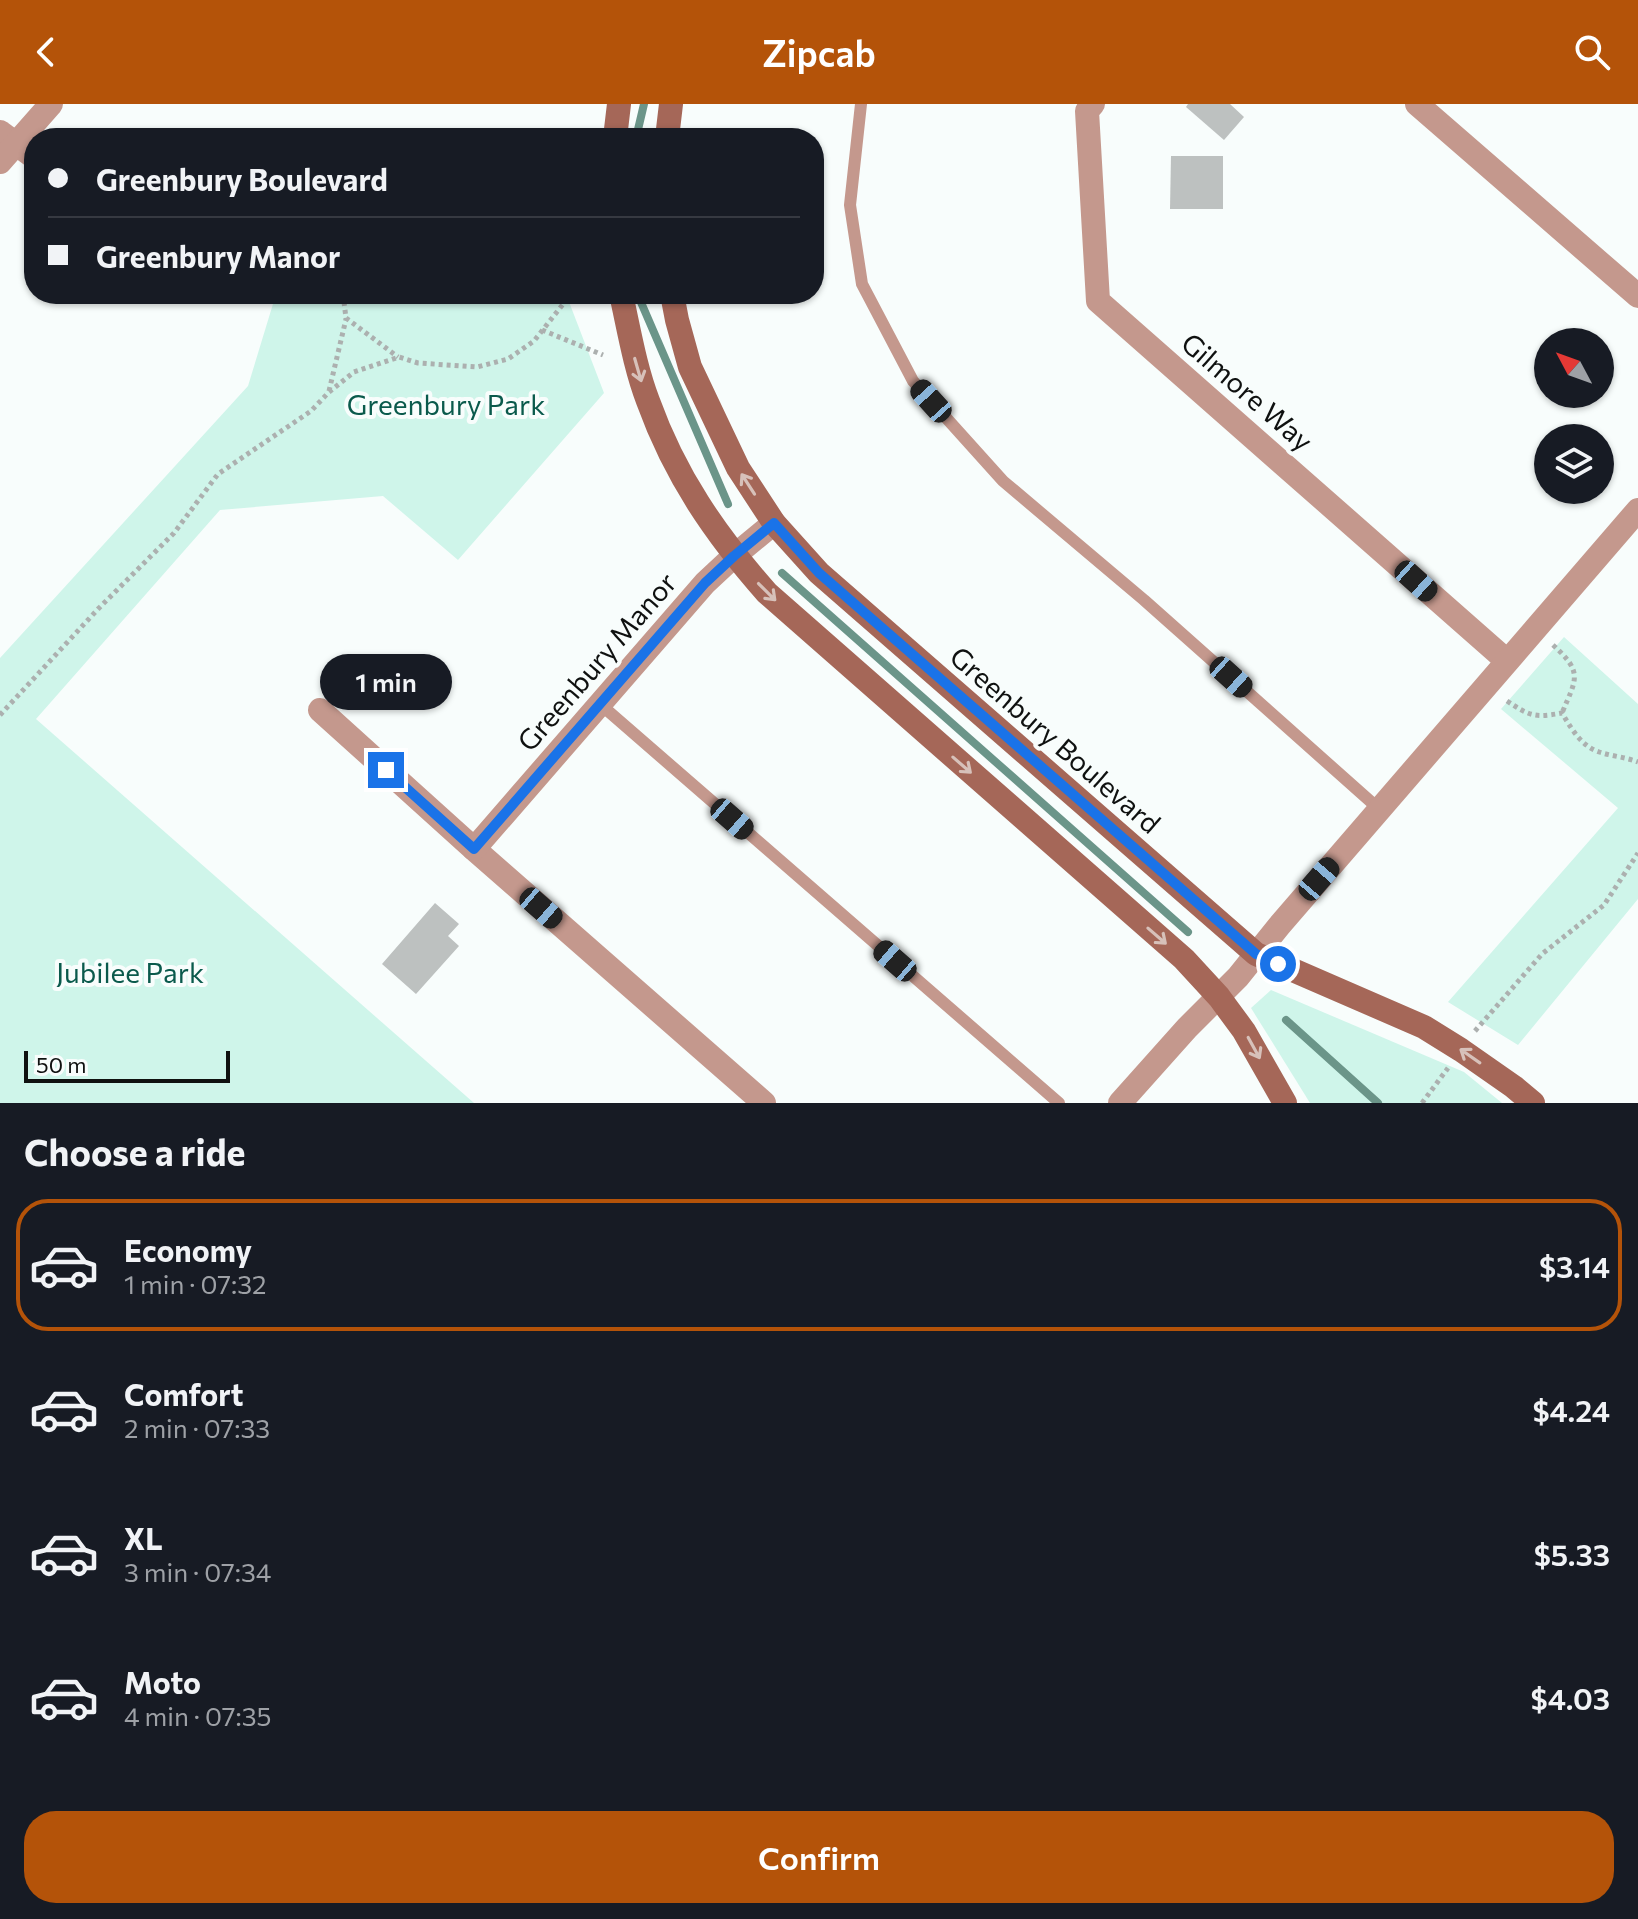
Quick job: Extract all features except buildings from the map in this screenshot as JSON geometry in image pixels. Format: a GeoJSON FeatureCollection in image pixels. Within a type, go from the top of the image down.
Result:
{"type":"FeatureCollection","features":[{"type":"Feature","properties":{"kind":"street"},"geometry":{"type":"LineString","coordinates":[[30,128],[51,104]]}},
{"type":"Feature","properties":{"kind":"street"},"geometry":{"type":"LineString","coordinates":[[616,128],[619,104]]}},
{"type":"Feature","properties":{"kind":"street"},"geometry":{"type":"LineString","coordinates":[[668,128],[671,104]]}},
{"type":"Feature","properties":{"kind":"street","name":"Gilmore Way"},"geometry":{"type":"LineString","coordinates":[[1093,104],[1087,111],[1098,301],[1507,661]]}},
{"type":"Feature","properties":{"kind":"street"},"geometry":{"type":"LineString","coordinates":[[1417,104],[1638,296]]}},
{"type":"Feature","properties":{"kind":"street"},"geometry":{"type":"LineString","coordinates":[[623,304],[647,400],[669,454],[698,505],[734,556],[767,593],[1184,959],[1219,997],[1244,1031],[1285,1103]]}},
{"type":"Feature","properties":{"kind":"street","name":"Greenbury Boulevard"},"geometry":{"type":"LineString","coordinates":[[674,304],[690,367],[738,468],[774,523],[819,573],[1256,954],[1424,1027],[1533,1103]]}},
{"type":"Feature","properties":{"kind":"street"},"geometry":{"type":"LineString","coordinates":[[1120,1103],[1219,997],[1638,510]]}},
{"type":"Feature","properties":{"kind":"street","name":"Greenbury Manor"},"geometry":{"type":"LineString","coordinates":[[474,849],[705,583],[774,523]]}},
{"type":"Feature","properties":{"kind":"street"},"geometry":{"type":"LineString","coordinates":[[320,710],[764,1103]]}},
{"type":"Feature","properties":{"kind":"lane"},"geometry":{"type":"LineString","coordinates":[[861,104],[850,205],[862,284],[913,381],[1003,481],[1144,600],[1379,809]]}},
{"type":"Feature","properties":{"kind":"lane"},"geometry":{"type":"LineString","coordinates":[[600,704],[1059,1103]]}},
{"type":"Feature","properties":{"kind":"path"},"geometry":{"type":"LineString","coordinates":[[329,392],[346,318],[344,304]]}},
{"type":"Feature","properties":{"kind":"path"},"geometry":{"type":"LineString","coordinates":[[346,318],[399,357],[418,363],[477,367],[508,359],[534,341],[563,304]]}},
{"type":"Feature","properties":{"kind":"path"},"geometry":{"type":"LineString","coordinates":[[542,330],[603,355]]}},
{"type":"Feature","properties":{"kind":"path"},"geometry":{"type":"LineString","coordinates":[[0,715],[174,533],[218,474],[311,411],[354,372],[399,357]]}},
{"type":"Feature","properties":{"kind":"path"},"geometry":{"type":"LineString","coordinates":[[1553,644],[1568,658],[1575,677],[1562,713]]}},
{"type":"Feature","properties":{"kind":"path"},"geometry":{"type":"LineString","coordinates":[[1505,700],[1531,716],[1562,713]]}},
{"type":"Feature","properties":{"kind":"path"},"geometry":{"type":"LineString","coordinates":[[1562,713],[1574,733],[1596,751],[1638,762]]}},
{"type":"Feature","properties":{"kind":"path"},"geometry":{"type":"LineString","coordinates":[[1422,1103],[1479,1026],[1542,954],[1604,905],[1638,853]]}},
{"type":"Feature","properties":{"kind":"green space"},"geometry":{"type":"Polygon","coordinates":[[[273,304],[570,304],[604,393],[458,560],[383,496],[220,510],[36,719],[474,1103],[0,1103],[0,658],[248,386],[273,304]]]}},
{"type":"Feature","properties":{"kind":"green space"},"geometry":{"type":"Polygon","coordinates":[[[1564,637],[1638,704],[1638,899],[1518,1045],[1448,1002],[1618,808],[1501,709],[1564,637]]]}},
{"type":"Feature","properties":{"kind":"green space"},"geometry":{"type":"Polygon","coordinates":[[[1271,990],[1464,1072],[1502,1103],[1310,1103],[1251,1008],[1271,990]]]}},
{"type":"Feature","properties":{"kind":"waterway"},"geometry":{"type":"LineString","coordinates":[[638,128],[644,104]]}},
{"type":"Feature","properties":{"kind":"waterway"},"geometry":{"type":"LineString","coordinates":[[642,304],[728,504]]}},
{"type":"Feature","properties":{"kind":"waterway"},"geometry":{"type":"LineString","coordinates":[[782,573],[1188,932]]}},
{"type":"Feature","properties":{"kind":"waterway"},"geometry":{"type":"LineString","coordinates":[[1286,1020],[1378,1103]]}},
{"type":"Feature","properties":{"kind":"route"},"geometry":{"type":"LineString","coordinates":[[386,770],[474,849],[705,583],[774,523],[819,573],[1256,954],[1278,964]]}},
{"type":"Feature","properties":{"kind":"park label","name":"Greenbury Park"},"geometry":{"type":"Point","coordinates":[446,405]}},
{"type":"Feature","properties":{"kind":"park label","name":"Jubilee Park"},"geometry":{"type":"Point","coordinates":[130,973]}}]}
